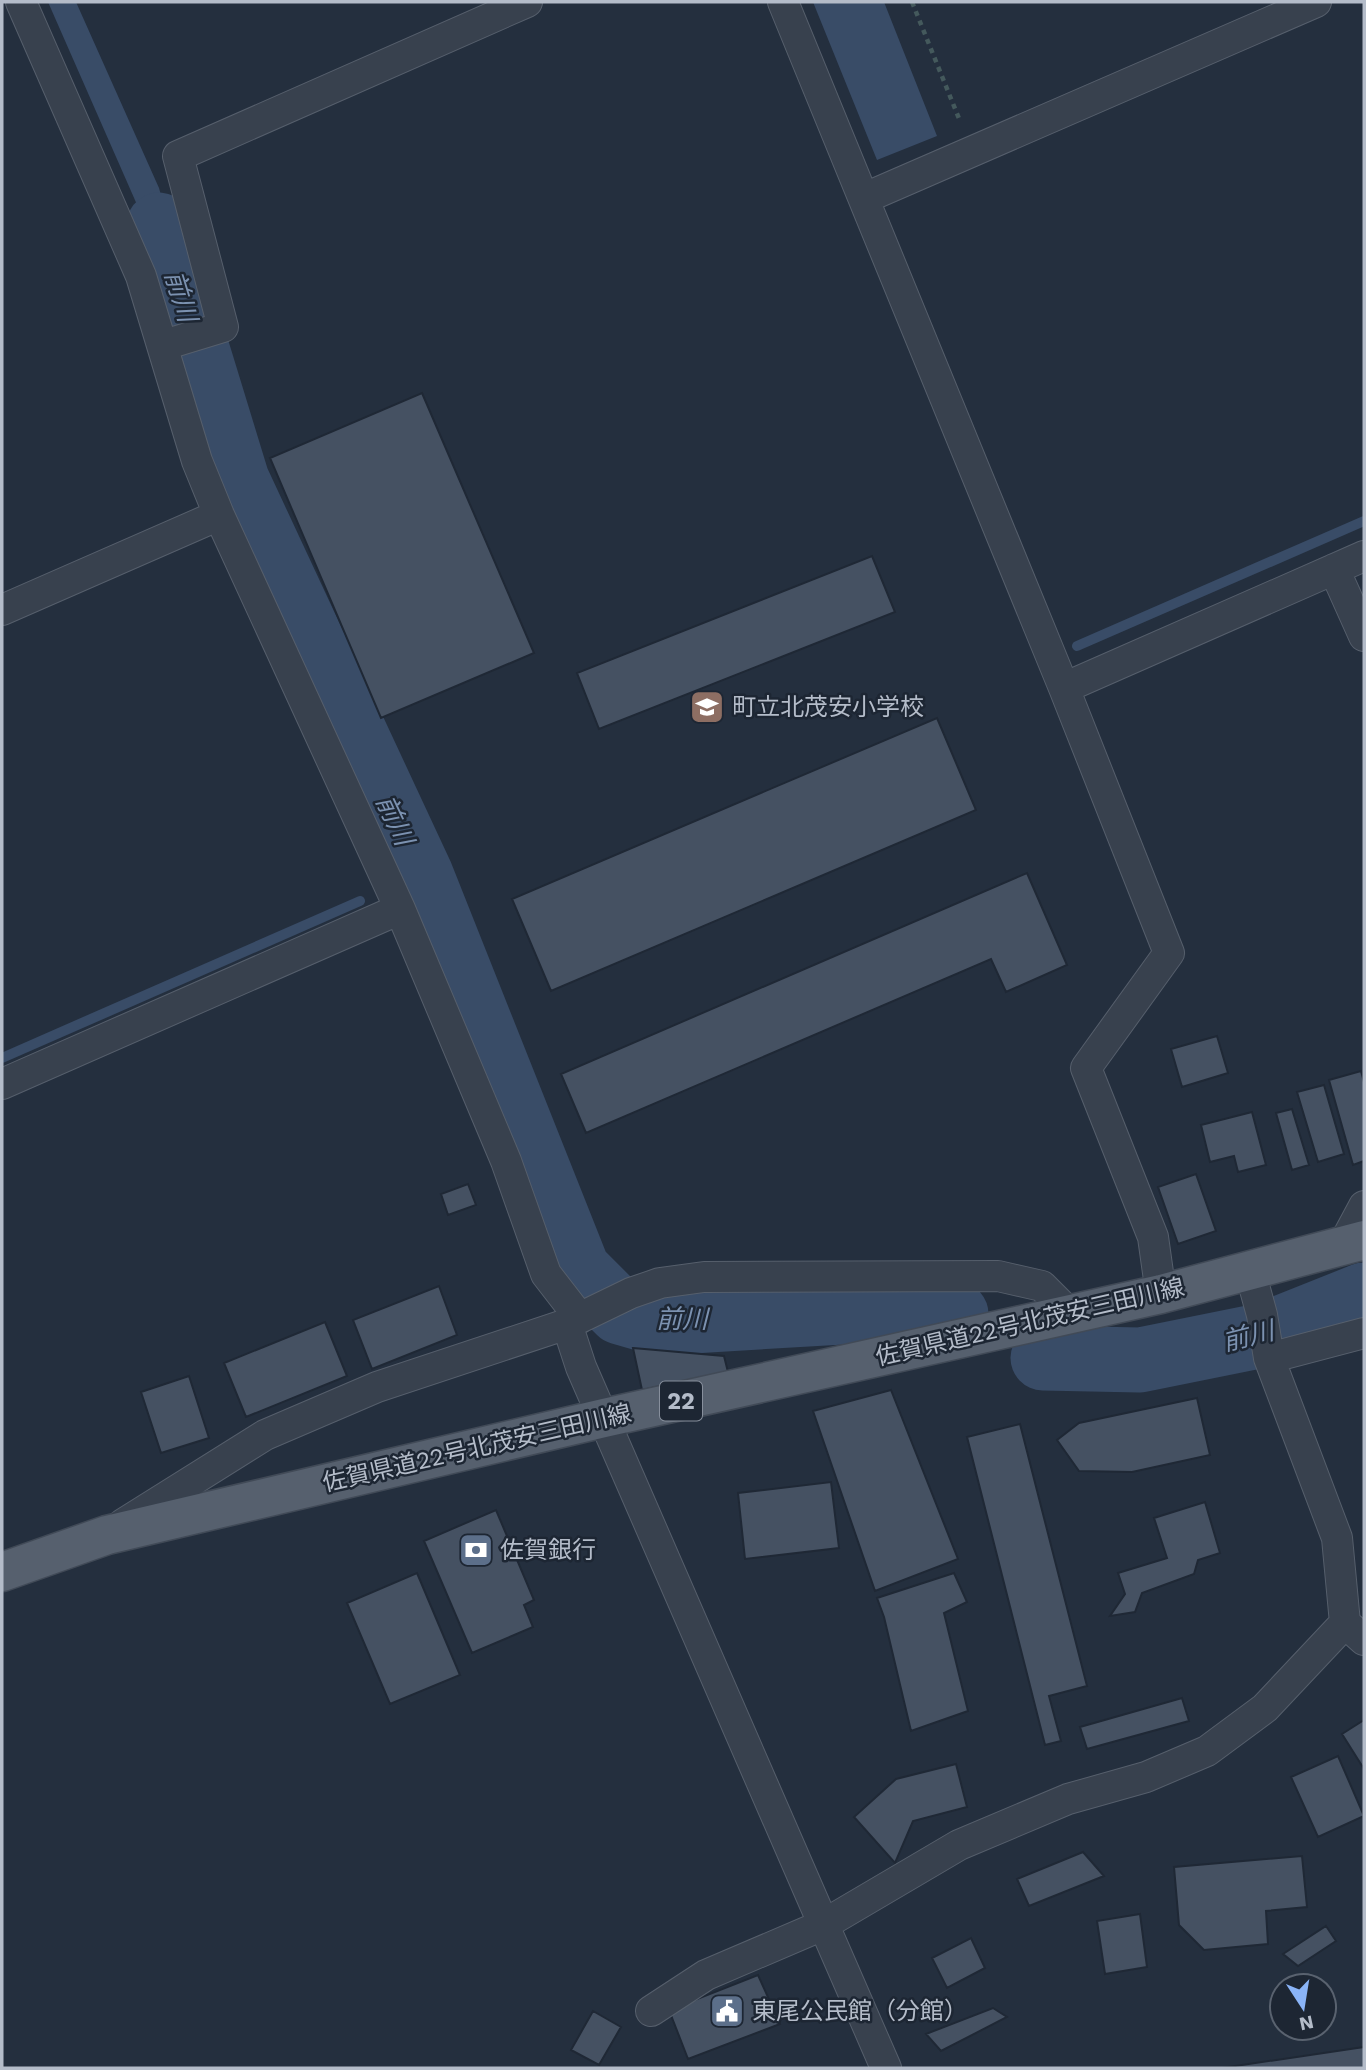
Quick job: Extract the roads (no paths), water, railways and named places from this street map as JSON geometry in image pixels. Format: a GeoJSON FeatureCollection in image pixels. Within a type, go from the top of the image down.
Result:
{"type":"FeatureCollection","features":[{"type":"Feature","properties":{"kind":"main road","name":"佐賀県道22号北茂安三田川線"},"geometry":{"type":"LineString","coordinates":[[2,1572],[107,1535],[604,1418],[1161,1294],[1353,1244]]}},
{"type":"Feature","properties":{"kind":"street"},"geometry":{"type":"LineString","coordinates":[[21,2],[168,344],[197,461],[219,515],[400,909],[506,1161],[546,1274],[579,1318],[581,1367],[886,2068]]}},
{"type":"Feature","properties":{"kind":"street"},"geometry":{"type":"LineString","coordinates":[[168,344],[223,327],[177,156],[527,2]]}},
{"type":"Feature","properties":{"kind":"street"},"geometry":{"type":"LineString","coordinates":[[783,2],[1064,688],[1169,953],[1086,1068],[1153,1237],[1161,1294]]}},
{"type":"Feature","properties":{"kind":"street"},"geometry":{"type":"LineString","coordinates":[[865,198],[1316,2]]}},
{"type":"Feature","properties":{"kind":"street"},"geometry":{"type":"LineString","coordinates":[[2,610],[219,515]]}},
{"type":"Feature","properties":{"kind":"street"},"geometry":{"type":"LineString","coordinates":[[1064,688],[1364,556]]}},
{"type":"Feature","properties":{"kind":"street"},"geometry":{"type":"LineString","coordinates":[[1334,569],[1364,636]]}},
{"type":"Feature","properties":{"kind":"street"},"geometry":{"type":"LineString","coordinates":[[2,1084],[400,909]]}},
{"type":"Feature","properties":{"kind":"street"},"geometry":{"type":"LineString","coordinates":[[1353,1244],[1364,1206]]}},
{"type":"Feature","properties":{"kind":"street"},"geometry":{"type":"LineString","coordinates":[[651,2011],[706,1975],[823,1925],[959,1845],[1068,1799],[1146,1777],[1207,1751],[1265,1708],[1355,1631],[1337,1538],[1269,1358],[1262,1315],[1250,1271]]}},
{"type":"Feature","properties":{"kind":"street"},"geometry":{"type":"LineString","coordinates":[[107,1535],[265,1435],[377,1387],[579,1318],[631,1293],[660,1283],[704,1277],[999,1276],[1042,1286],[1070,1314]]}},
{"type":"Feature","properties":{"kind":"street"},"geometry":{"type":"LineString","coordinates":[[1269,1358],[1364,1333]]}},
{"type":"Feature","properties":{"kind":"water"},"geometry":{"type":"Polygon","coordinates":[[[48,2],[76,2],[159,188],[192,308],[177,311],[149,232],[48,2]]]}},
{"type":"Feature","properties":{"kind":"water"},"geometry":{"type":"Polygon","coordinates":[[[813,2],[884,2],[937,136],[877,160],[813,2]]]}},
{"type":"Feature","properties":{"kind":"waterway","name":"前川"},"geometry":{"type":"LineString","coordinates":[[159,225],[237,480],[421,875],[578,1270],[620,1312],[658,1323],[876,1310],[956,1314]]}},
{"type":"Feature","properties":{"kind":"waterway"},"geometry":{"type":"LineString","coordinates":[[1077,646],[1364,521]]}},
{"type":"Feature","properties":{"kind":"waterway"},"geometry":{"type":"LineString","coordinates":[[2,1058],[360,901]]}},
{"type":"Feature","properties":{"kind":"waterway","name":"前川"},"geometry":{"type":"LineString","coordinates":[[1043,1358],[1140,1360],[1264,1335],[1364,1295]]}},
{"type":"Feature","properties":{"kind":"place","name":"町立北茂安小学校"},"geometry":{"type":"Point","coordinates":[707,707]}},
{"type":"Feature","properties":{"kind":"place","name":"佐賀銀行"},"geometry":{"type":"Point","coordinates":[476,1550]}},
{"type":"Feature","properties":{"kind":"place","name":"東尾公民館（分館）"},"geometry":{"type":"Point","coordinates":[727,2011]}}]}
